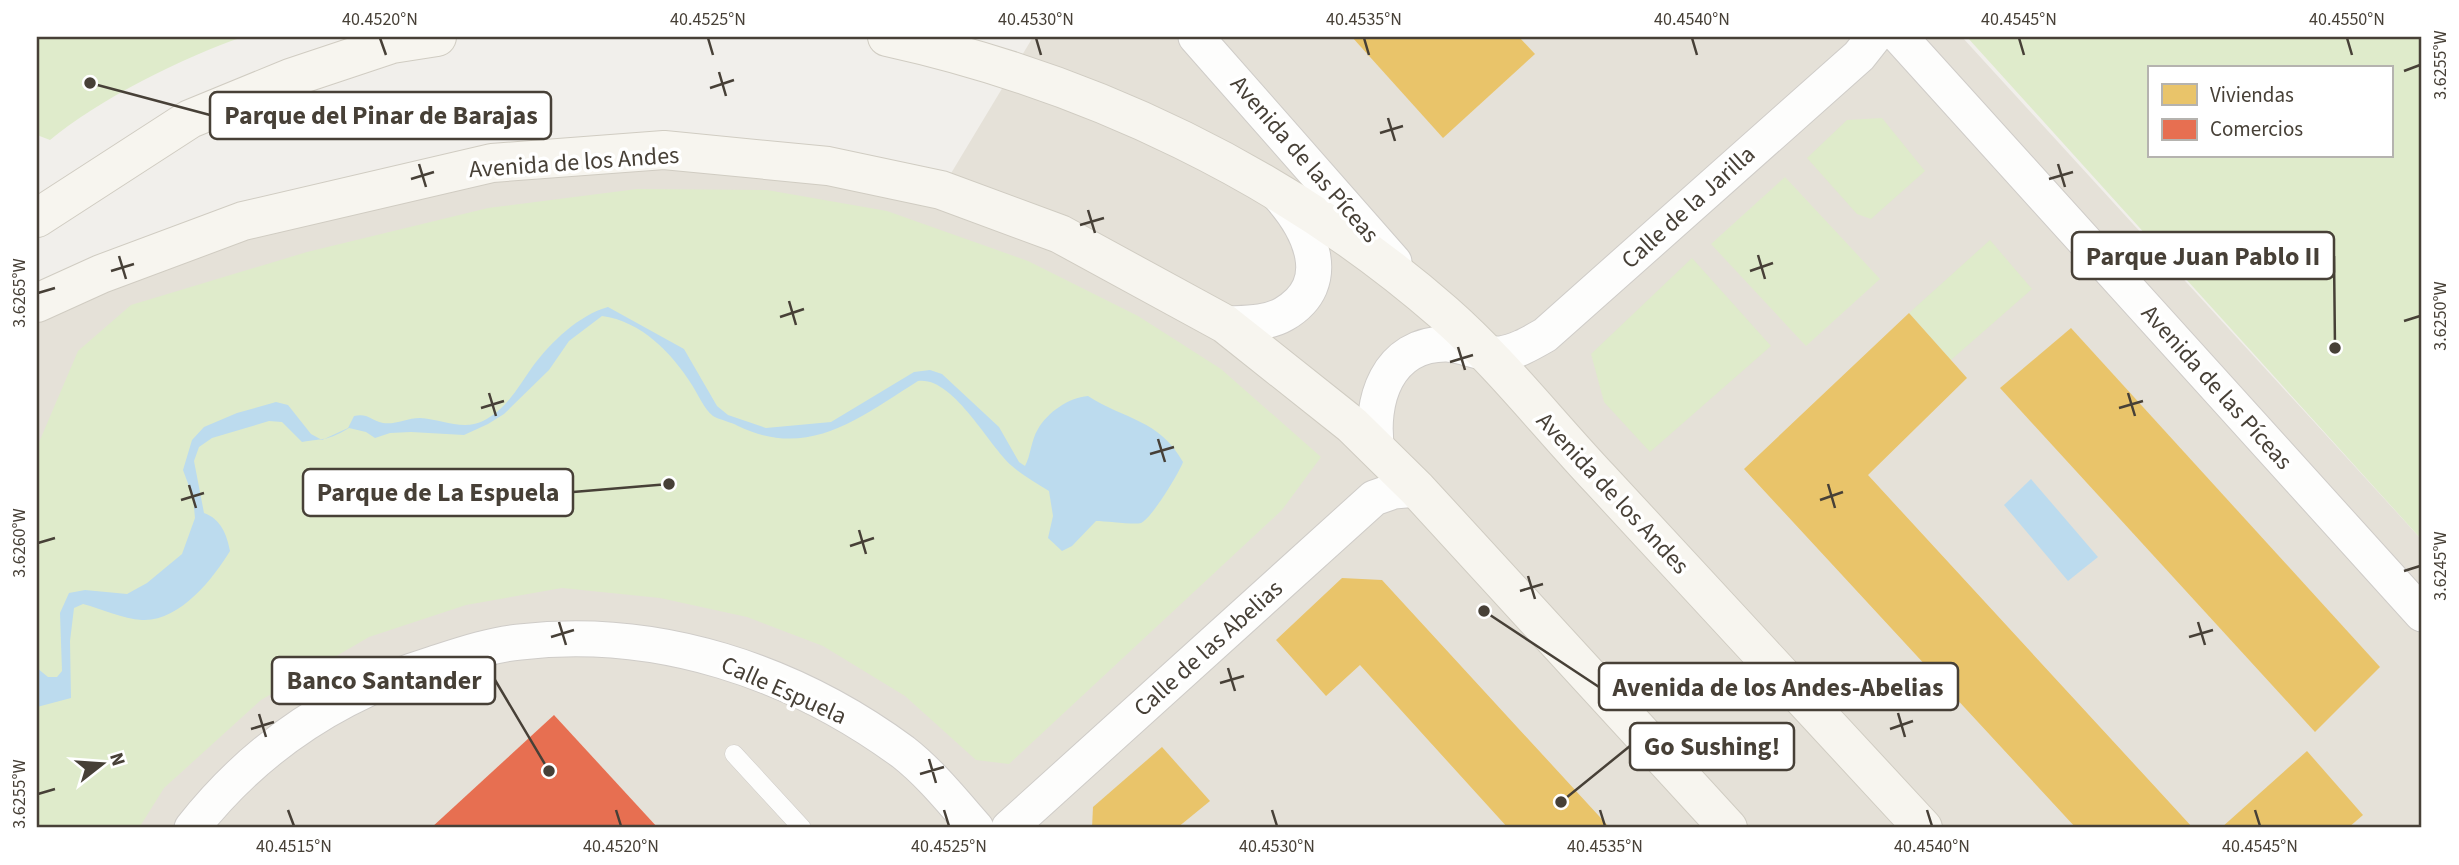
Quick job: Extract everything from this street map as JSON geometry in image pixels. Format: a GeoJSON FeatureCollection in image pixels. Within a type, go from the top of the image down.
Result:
{"type":"FeatureCollection","features":[{"type":"Feature","properties":{"kind":"main road"},"geometry":{"type":"LineString","coordinates":[[37,218],[190,119],[290,78],[392,44],[437,37]]}},
{"type":"Feature","properties":{"kind":"main road","name":"Avenida de los Andes"},"geometry":{"type":"LineString","coordinates":[[887,37],[968,55],[1080,93],[1182,139],[1275,191],[1332,227],[1410,285],[1488,354],[1551,428],[1923,828]]}},
{"type":"Feature","properties":{"kind":"main road","name":"Avenida de los Andes"},"geometry":{"type":"LineString","coordinates":[[37,303],[101,274],[243,221],[492,163],[664,150],[828,166],[941,190],[1060,234],[1225,324],[1352,425],[1417,489],[1728,828]]}},
{"type":"Feature","properties":{"kind":"street","name":"Avenida de las Píceas"},"geometry":{"type":"LineString","coordinates":[[1196,37],[1360,221],[1410,285]]}},
{"type":"Feature","properties":{"kind":"street","name":"Calle de la Jarilla"},"geometry":{"type":"LineString","coordinates":[[1488,354],[1525,346],[1545,335],[1859,56],[1874,37]]}},
{"type":"Feature","properties":{"kind":"street","name":"Avenida de las Píceas"},"geometry":{"type":"LineString","coordinates":[[1900,37],[2422,614]]}},
{"type":"Feature","properties":{"kind":"street","name":"Avenida de los Andes"},"geometry":{"type":"LineString","coordinates":[[1225,324],[1259,322],[1284,314],[1307,294],[1315,265],[1305,229],[1275,191]]}},
{"type":"Feature","properties":{"kind":"street"},"geometry":{"type":"LineString","coordinates":[[1377,450],[1373,421],[1378,394],[1390,373],[1402,360],[1418,350],[1447,344],[1488,354]]}},
{"type":"Feature","properties":{"kind":"street","name":"Calle de las Abelias"},"geometry":{"type":"LineString","coordinates":[[1009,828],[1374,498],[1394,491],[1417,489]]}},
{"type":"Feature","properties":{"kind":"street","name":"Calle Espuela"},"geometry":{"type":"LineString","coordinates":[[192,828],[240,773],[278,741],[314,716],[369,687],[467,653],[518,642],[576,637],[638,642],[696,652],[752,669],[833,707],[904,753],[976,828]]}},
{"type":"Feature","properties":{"kind":"lane"},"geometry":{"type":"LineString","coordinates":[[734,754],[803,828]]}},
{"type":"Feature","properties":{"kind":"shaded area"},"geometry":{"type":"Polygon","coordinates":[[[1033,37],[1962,37],[2422,540],[2422,828],[37,828],[37,303],[243,221],[664,150],[941,190],[1033,37]]]}},
{"type":"Feature","properties":{"kind":"green space"},"geometry":{"type":"Polygon","coordinates":[[[37,37],[243,37],[142,81],[91,110],[50,140],[37,135],[37,37]]]}},
{"type":"Feature","properties":{"kind":"green space"},"geometry":{"type":"Polygon","coordinates":[[[1967,37],[2422,37],[2422,540],[1967,37]]]}},
{"type":"Feature","properties":{"kind":"green space"},"geometry":{"type":"Polygon","coordinates":[[[1882,118],[1925,171],[1871,219],[1857,214],[1807,158],[1847,120],[1882,118]]]}},
{"type":"Feature","properties":{"kind":"green space"},"geometry":{"type":"Polygon","coordinates":[[[1785,177],[1880,279],[1806,346],[1711,244],[1785,177]]]}},
{"type":"Feature","properties":{"kind":"green space"},"geometry":{"type":"Polygon","coordinates":[[[637,189],[767,190],[887,211],[1028,261],[1138,316],[1221,369],[1321,457],[1282,510],[1009,764],[976,760],[905,696],[823,646],[747,617],[660,598],[562,588],[466,605],[369,637],[261,700],[164,788],[139,828],[37,828],[37,447],[78,351],[131,305],[307,252],[488,208],[637,189]]]}},
{"type":"Feature","properties":{"kind":"green space"},"geometry":{"type":"Polygon","coordinates":[[[1990,240],[2032,289],[1951,360],[1909,313],[1990,240]]]}},
{"type":"Feature","properties":{"kind":"green space"},"geometry":{"type":"Polygon","coordinates":[[[1692,258],[1771,346],[1650,452],[1604,402],[1591,354],[1692,258]]]}},
{"type":"Feature","properties":{"kind":"water"},"geometry":{"type":"Polygon","coordinates":[[[608,307],[684,349],[717,406],[728,415],[766,428],[831,422],[914,372],[930,370],[942,374],[999,427],[1019,462],[1025,466],[1036,433],[1047,417],[1066,403],[1088,396],[1152,429],[1174,448],[1183,462],[1158,504],[1141,523],[1096,521],[1072,546],[1062,551],[1048,538],[1053,516],[1049,491],[1012,466],[957,400],[931,382],[918,381],[854,420],[832,430],[788,439],[764,435],[713,416],[675,361],[654,340],[630,324],[602,316],[569,341],[549,370],[504,414],[464,435],[411,432],[390,433],[375,438],[366,432],[349,428],[325,439],[348,428],[354,416],[359,415],[388,423],[420,418],[460,425],[483,421],[505,404],[557,339],[587,316],[608,307]]]}},
{"type":"Feature","properties":{"kind":"water"},"geometry":{"type":"Polygon","coordinates":[[[276,402],[288,405],[311,434],[321,439],[302,442],[282,422],[269,421],[212,438],[199,447],[194,461],[204,513],[215,519],[222,528],[230,551],[194,597],[169,614],[156,619],[142,620],[120,616],[83,604],[74,608],[70,641],[71,698],[37,707],[37,668],[48,677],[57,677],[62,671],[60,613],[69,593],[85,590],[127,594],[147,583],[182,554],[195,518],[193,497],[183,470],[192,440],[204,427],[237,413],[276,402]]]}},
{"type":"Feature","properties":{"kind":"water"},"geometry":{"type":"Polygon","coordinates":[[[2031,479],[2098,557],[2068,581],[2004,505],[2031,479]]]}},
{"type":"Feature","properties":{"kind":"building: Viviendas"},"geometry":{"type":"Polygon","coordinates":[[[1352,37],[1519,37],[1535,54],[1443,138],[1352,37]]]}},
{"type":"Feature","properties":{"kind":"building: Viviendas"},"geometry":{"type":"Polygon","coordinates":[[[1909,313],[1967,378],[1868,475],[2193,828],[2076,828],[1744,469],[1909,313]]]}},
{"type":"Feature","properties":{"kind":"building: Viviendas"},"geometry":{"type":"Polygon","coordinates":[[[2071,328],[2380,667],[2315,732],[2000,388],[2071,328]]]}},
{"type":"Feature","properties":{"kind":"building: Viviendas"},"geometry":{"type":"Polygon","coordinates":[[[1342,578],[1382,580],[1610,828],[1508,828],[1360,665],[1326,696],[1276,640],[1342,578]]]}},
{"type":"Feature","properties":{"kind":"building: Viviendas"},"geometry":{"type":"Polygon","coordinates":[[[1162,747],[1210,801],[1177,828],[1092,828],[1093,807],[1162,747]]]}},
{"type":"Feature","properties":{"kind":"building: Viviendas"},"geometry":{"type":"Polygon","coordinates":[[[2307,751],[2363,815],[2348,828],[2221,828],[2307,751]]]}},
{"type":"Feature","properties":{"kind":"building: Comercios"},"geometry":{"type":"Polygon","coordinates":[[[554,715],[658,828],[431,828],[554,715]]]}},
{"type":"Feature","properties":{"kind":"place","name":"Parque del Pinar de Barajas"},"geometry":{"type":"Point","coordinates":[90,83]}},
{"type":"Feature","properties":{"kind":"place","name":"Parque Juan Pablo II"},"geometry":{"type":"Point","coordinates":[2335,348]}},
{"type":"Feature","properties":{"kind":"place","name":"Parque de La Espuela"},"geometry":{"type":"Point","coordinates":[669,484]}},
{"type":"Feature","properties":{"kind":"place","name":"Avenida de los Andes-Abelias"},"geometry":{"type":"Point","coordinates":[1484,611]}},
{"type":"Feature","properties":{"kind":"place","name":"Banco Santander"},"geometry":{"type":"Point","coordinates":[549,771]}},
{"type":"Feature","properties":{"kind":"place","name":"Go Sushing!"},"geometry":{"type":"Point","coordinates":[1561,802]}}]}
